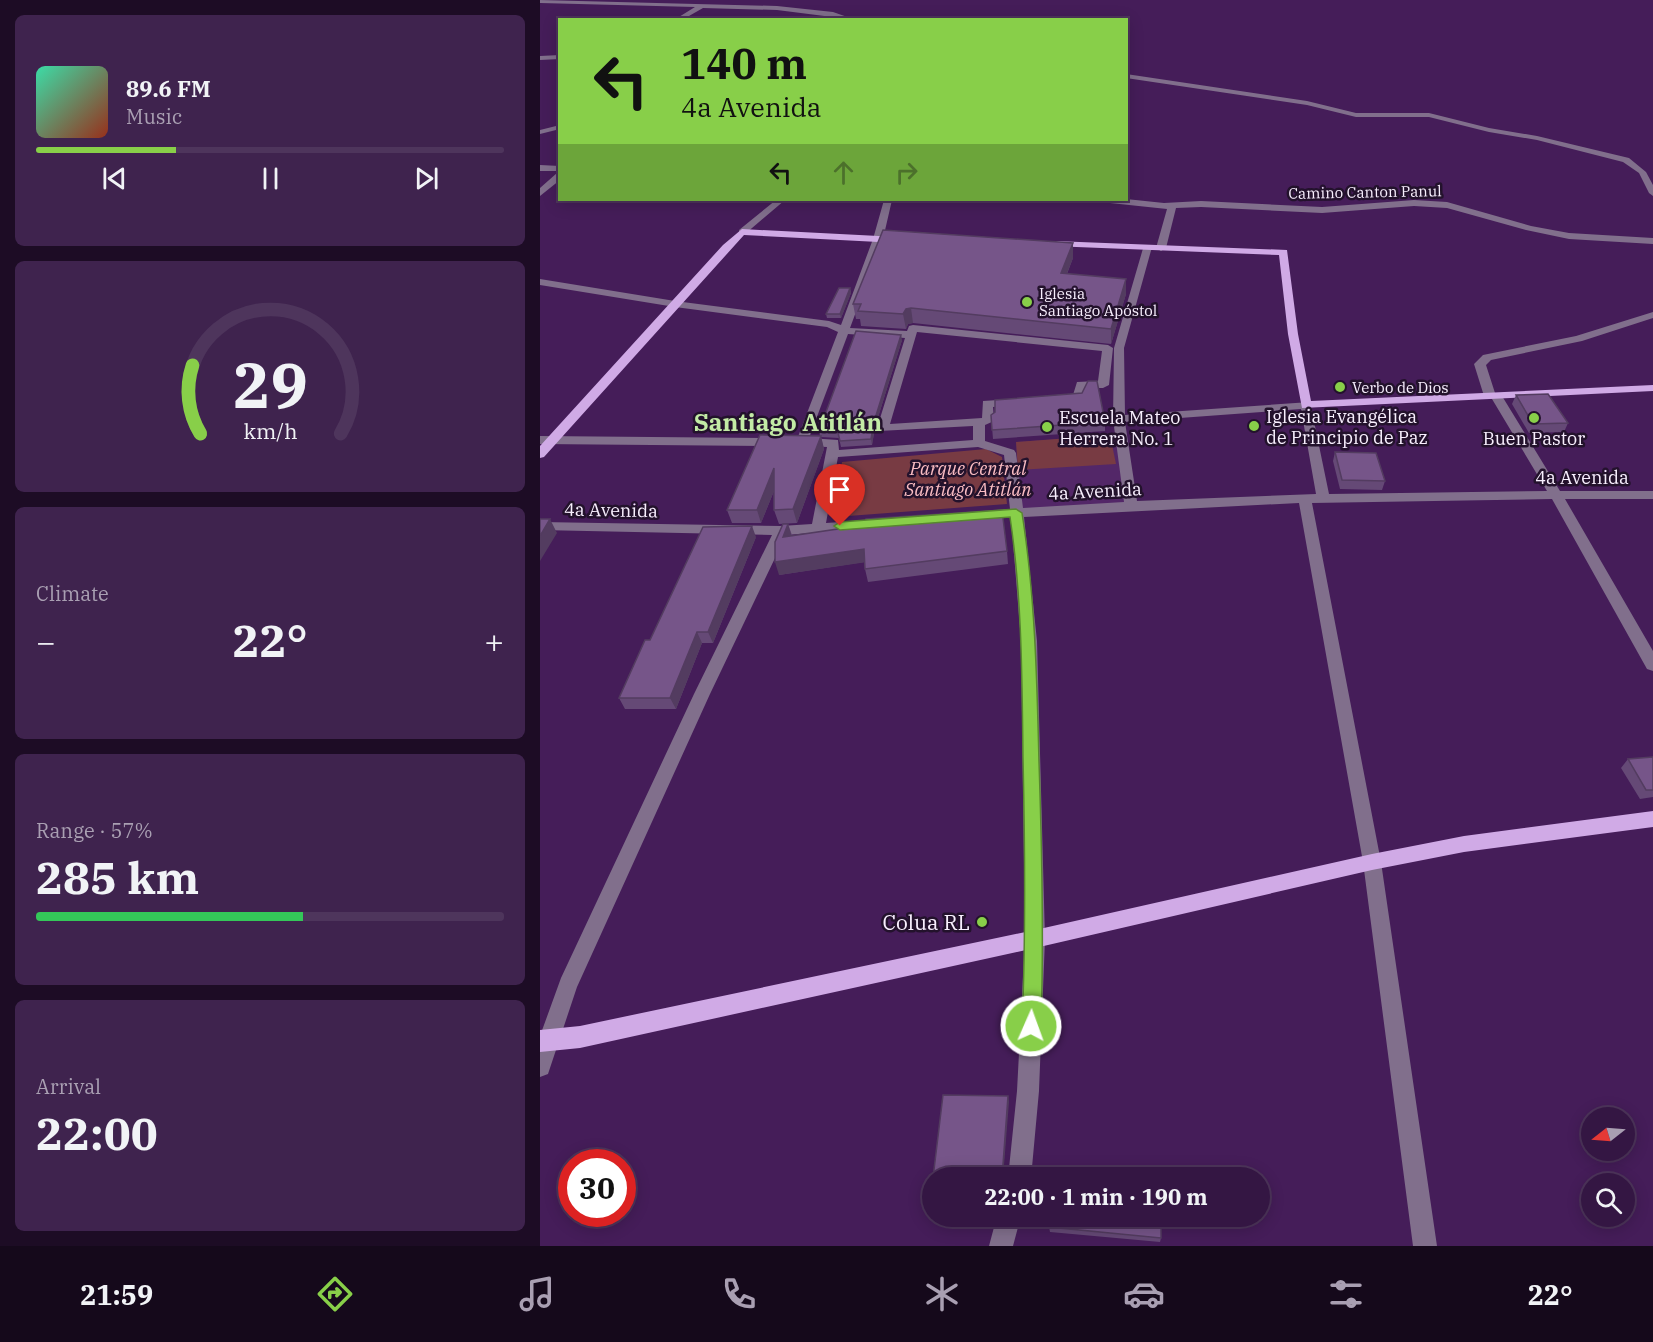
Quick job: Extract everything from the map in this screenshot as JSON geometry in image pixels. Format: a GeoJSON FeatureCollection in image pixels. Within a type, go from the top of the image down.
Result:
{"type":"FeatureCollection","features":[{"type":"Feature","properties":{"kind":"main road"},"geometry":{"type":"LineString","coordinates":[[540,454],[546,440],[742,232],[914,240]]}},
{"type":"Feature","properties":{"kind":"main road"},"geometry":{"type":"LineString","coordinates":[[1042,244],[1284,252],[1293,334],[1306,405],[1653,388]]}},
{"type":"Feature","properties":{"kind":"main road"},"geometry":{"type":"LineString","coordinates":[[545,1041],[580,1037],[1035,939],[1372,862],[1464,844],[1653,819]]}},
{"type":"Feature","properties":{"kind":"street"},"geometry":{"type":"LineString","coordinates":[[540,1],[706,4],[717,2],[749,7],[799,9],[843,18]]}},
{"type":"Feature","properties":{"kind":"street"},"geometry":{"type":"LineString","coordinates":[[680,18],[706,4]]}},
{"type":"Feature","properties":{"kind":"street"},"geometry":{"type":"LineString","coordinates":[[740,17],[749,7]]}},
{"type":"Feature","properties":{"kind":"street"},"geometry":{"type":"LineString","coordinates":[[540,58],[558,57]]}},
{"type":"Feature","properties":{"kind":"street"},"geometry":{"type":"LineString","coordinates":[[1128,76],[1307,103],[1356,115],[1429,115],[1489,130],[1537,138],[1626,160],[1642,172],[1653,193]]}},
{"type":"Feature","properties":{"kind":"street"},"geometry":{"type":"LineString","coordinates":[[540,132],[558,128]]}},
{"type":"Feature","properties":{"kind":"street"},"geometry":{"type":"LineString","coordinates":[[540,168],[558,169]]}},
{"type":"Feature","properties":{"kind":"street"},"geometry":{"type":"LineString","coordinates":[[540,193],[557,180]]}},
{"type":"Feature","properties":{"kind":"street"},"geometry":{"type":"LineString","coordinates":[[742,232],[780,201]]}},
{"type":"Feature","properties":{"kind":"street"},"geometry":{"type":"LineString","coordinates":[[802,442],[879,239],[888,201]]}},
{"type":"Feature","properties":{"kind":"street","name":"Camino Canton Panul"},"geometry":{"type":"LineString","coordinates":[[1122,201],[1322,210],[1414,203],[1447,205],[1529,228],[1569,236],[1653,241]]}},
{"type":"Feature","properties":{"kind":"street"},"geometry":{"type":"LineString","coordinates":[[1161,248],[1172,205]]}},
{"type":"Feature","properties":{"kind":"street"},"geometry":{"type":"LineString","coordinates":[[1131,507],[1119,419],[1119,348],[1147,247]]}},
{"type":"Feature","properties":{"kind":"street"},"geometry":{"type":"LineString","coordinates":[[540,282],[675,304],[829,324],[846,331],[911,335]]}},
{"type":"Feature","properties":{"kind":"street"},"geometry":{"type":"LineString","coordinates":[[1653,315],[1578,339],[1487,357],[1480,364],[1493,396],[1557,495],[1653,664]]}},
{"type":"Feature","properties":{"kind":"street"},"geometry":{"type":"LineString","coordinates":[[913,328],[1108,348],[1103,386],[1082,384],[1078,398],[987,404],[988,421],[979,422],[883,428],[913,328]]}},
{"type":"Feature","properties":{"kind":"street"},"geometry":{"type":"LineString","coordinates":[[1119,419],[1306,405],[1314,500],[1372,862],[1425,1246]]}},
{"type":"Feature","properties":{"kind":"street"},"geometry":{"type":"LineString","coordinates":[[979,422],[979,443]]}},
{"type":"Feature","properties":{"kind":"street"},"geometry":{"type":"LineString","coordinates":[[546,440],[834,443],[818,528]]}},
{"type":"Feature","properties":{"kind":"street"},"geometry":{"type":"LineString","coordinates":[[832,454],[979,443],[1010,453],[1029,641],[1035,939],[1028,1091],[1019,1167]]}},
{"type":"Feature","properties":{"kind":"street","name":"4a Avenida"},"geometry":{"type":"LineString","coordinates":[[969,516],[1314,500],[1653,495]]}},
{"type":"Feature","properties":{"kind":"street","name":"4a Avenida"},"geometry":{"type":"LineString","coordinates":[[540,526],[781,531],[900,521]]}},
{"type":"Feature","properties":{"kind":"street"},"geometry":{"type":"LineString","coordinates":[[540,1066],[545,1041],[568,985],[702,694],[781,531]]}},
{"type":"Feature","properties":{"kind":"street"},"geometry":{"type":"LineString","coordinates":[[1002,1246],[1006,1227]]}},
{"type":"Feature","properties":{"kind":"shaded area"},"geometry":{"type":"Polygon","coordinates":[[[1117,435],[1128,504],[1021,511],[1016,442],[1117,435]]]}},
{"type":"Feature","properties":{"kind":"green space"},"geometry":{"type":"Polygon","coordinates":[[[1110,435],[1116,464],[1018,470],[1016,442],[1110,435]]]}},
{"type":"Feature","properties":{"kind":"green space","name":"Parque Central Santiago Atitlán"},"geometry":{"type":"Polygon","coordinates":[[[986,449],[1002,457],[1007,504],[835,517],[842,462],[986,449]]]}},
{"type":"Feature","properties":{"kind":"building"},"geometry":{"type":"Polygon","coordinates":[[[883,230],[1073,243],[1061,273],[1126,279],[1111,329],[911,308],[906,309],[903,314],[858,311],[861,304],[853,304],[883,230]]]}},
{"type":"Feature","properties":{"kind":"building"},"geometry":{"type":"Polygon","coordinates":[[[839,288],[850,288],[840,314],[826,314],[839,288]]]}},
{"type":"Feature","properties":{"kind":"building"},"geometry":{"type":"Polygon","coordinates":[[[856,331],[901,335],[874,422],[871,439],[840,441],[838,433],[819,431],[856,331]]]}},
{"type":"Feature","properties":{"kind":"building"},"geometry":{"type":"Polygon","coordinates":[[[1088,381],[1097,381],[1105,422],[992,430],[991,415],[995,412],[995,400],[1082,393],[1088,381]]]}},
{"type":"Feature","properties":{"kind":"building"},"geometry":{"type":"Polygon","coordinates":[[[1548,394],[1568,423],[1533,424],[1516,395],[1548,394]]]}},
{"type":"Feature","properties":{"kind":"building"},"geometry":{"type":"Polygon","coordinates":[[[760,435],[821,436],[793,509],[774,510],[774,468],[757,510],[727,510],[760,435]]]}},
{"type":"Feature","properties":{"kind":"building"},"geometry":{"type":"Polygon","coordinates":[[[1335,452],[1376,453],[1385,481],[1342,480],[1335,452]]]}},
{"type":"Feature","properties":{"kind":"building"},"geometry":{"type":"Polygon","coordinates":[[[1002,510],[1007,551],[865,569],[864,549],[775,562],[775,542],[783,524],[788,524],[783,537],[865,525],[866,519],[1002,510]]]}},
{"type":"Feature","properties":{"kind":"building"},"geometry":{"type":"Polygon","coordinates":[[[540,519],[550,519],[540,536],[540,519]]]}},
{"type":"Feature","properties":{"kind":"building"},"geometry":{"type":"Polygon","coordinates":[[[752,526],[708,632],[697,632],[670,698],[619,698],[645,640],[650,640],[703,527],[752,526]]]}},
{"type":"Feature","properties":{"kind":"building"},"geometry":{"type":"Polygon","coordinates":[[[1653,757],[1653,790],[1646,790],[1628,759],[1653,757]]]}},
{"type":"Feature","properties":{"kind":"building"},"geometry":{"type":"Polygon","coordinates":[[[943,1095],[1008,1096],[1003,1167],[934,1167],[943,1095]]]}},
{"type":"Feature","properties":{"kind":"building"},"geometry":{"type":"Polygon","coordinates":[[[1049,1227],[1161,1227],[1161,1238],[1049,1227]]]}},
{"type":"Feature","properties":{"kind":"place","name":"Iglesia Santiago Apóstol"},"geometry":{"type":"Point","coordinates":[1027,302]}},
{"type":"Feature","properties":{"kind":"place","name":"Verbo de Dios"},"geometry":{"type":"Point","coordinates":[1340,387]}},
{"type":"Feature","properties":{"kind":"place","name":"Buen Pastor"},"geometry":{"type":"Point","coordinates":[1534,418]}},
{"type":"Feature","properties":{"kind":"place","name":"Iglesia Evangélica de Principio de Paz"},"geometry":{"type":"Point","coordinates":[1254,426]}},
{"type":"Feature","properties":{"kind":"place","name":"Escuela Mateo Herrera No. 1"},"geometry":{"type":"Point","coordinates":[1047,427]}},
{"type":"Feature","properties":{"kind":"place","name":"Colua RL"},"geometry":{"type":"Point","coordinates":[982,922]}},
{"type":"Feature","properties":{"kind":"district","name":"Santiago Atitlán"},"geometry":{"type":"Point","coordinates":[788,422]}},
{"type":"Feature","properties":{"kind":"route"},"geometry":{"type":"LineString","coordinates":[[840,526],[1016,513],[1029,641],[1035,939],[1031,1026]]}}]}
